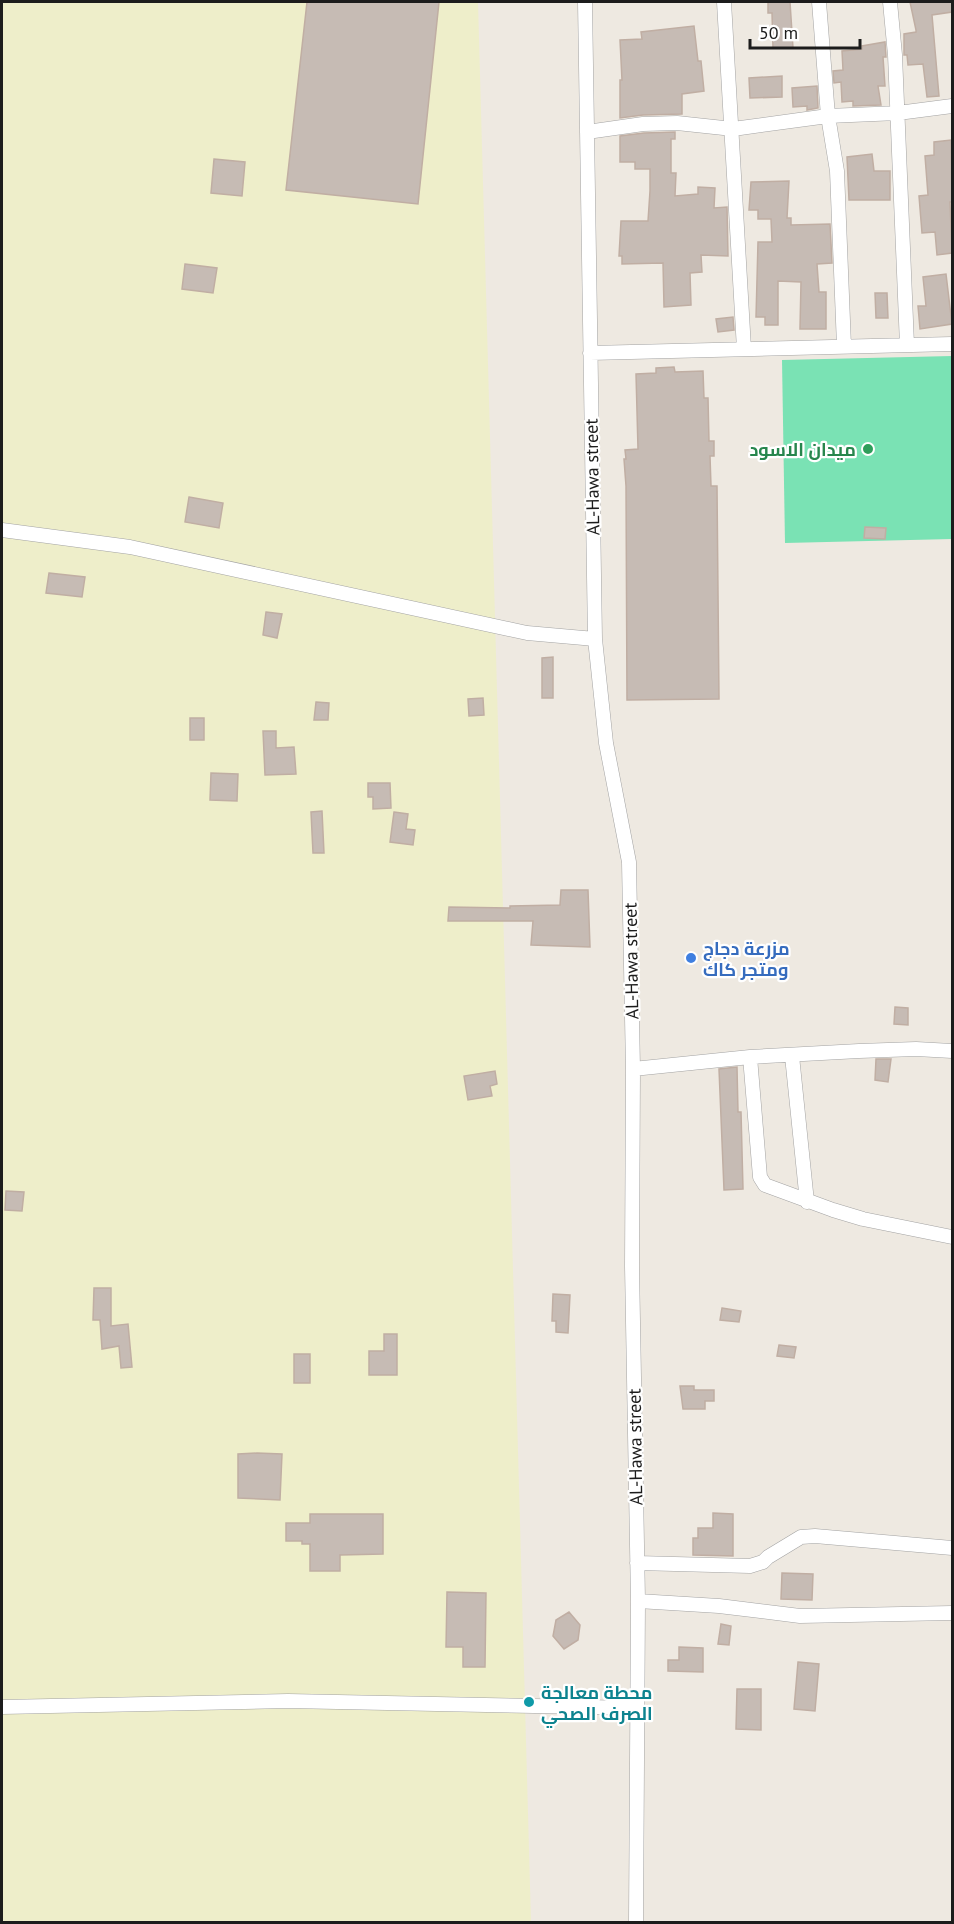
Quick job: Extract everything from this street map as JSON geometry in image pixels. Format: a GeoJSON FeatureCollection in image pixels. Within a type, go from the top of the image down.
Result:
{"type":"FeatureCollection","features":[{"type":"Feature","properties":{"kind":"street","name":"AL-Hawa street"},"geometry":{"type":"LineString","coordinates":[[585,2],[595,639],[606,743],[629,862],[633,1069],[632,1266],[638,1601],[636,1923]]}},
{"type":"Feature","properties":{"kind":"street"},"geometry":{"type":"LineString","coordinates":[[724,2],[744,349]]}},
{"type":"Feature","properties":{"kind":"street"},"geometry":{"type":"LineString","coordinates":[[819,2],[828,116],[837,171],[844,346]]}},
{"type":"Feature","properties":{"kind":"street"},"geometry":{"type":"LineString","coordinates":[[890,2],[898,112],[908,345]]}},
{"type":"Feature","properties":{"kind":"street"},"geometry":{"type":"LineString","coordinates":[[587,132],[643,124],[677,123],[733,129],[828,116],[952,106]]}},
{"type":"Feature","properties":{"kind":"street"},"geometry":{"type":"LineString","coordinates":[[590,353],[952,344]]}},
{"type":"Feature","properties":{"kind":"street"},"geometry":{"type":"LineString","coordinates":[[2,530],[130,547],[528,633],[595,639]]}},
{"type":"Feature","properties":{"kind":"street"},"geometry":{"type":"LineString","coordinates":[[633,1069],[750,1057],[916,1049],[952,1051]]}},
{"type":"Feature","properties":{"kind":"street"},"geometry":{"type":"LineString","coordinates":[[792,1056],[807,1202]]}},
{"type":"Feature","properties":{"kind":"street"},"geometry":{"type":"LineString","coordinates":[[750,1057],[760,1177],[765,1185],[807,1202],[863,1219],[952,1237]]}},
{"type":"Feature","properties":{"kind":"street"},"geometry":{"type":"LineString","coordinates":[[637,1563],[750,1566],[763,1562],[801,1537],[815,1536],[952,1548]]}},
{"type":"Feature","properties":{"kind":"street"},"geometry":{"type":"LineString","coordinates":[[638,1601],[708,1605],[800,1616],[952,1613]]}},
{"type":"Feature","properties":{"kind":"street"},"geometry":{"type":"LineString","coordinates":[[2,1707],[288,1701],[637,1708]]}},
{"type":"Feature","properties":{"kind":"green space"},"geometry":{"type":"Polygon","coordinates":[[[2,2],[478,2],[531,1922],[2,1922],[2,2]]]}},
{"type":"Feature","properties":{"kind":"green space","name":"ميدان الاسود"},"geometry":{"type":"Polygon","coordinates":[[[952,356],[952,539],[785,543],[782,360],[952,356]]]}},
{"type":"Feature","properties":{"kind":"building"},"geometry":{"type":"Polygon","coordinates":[[[307,2],[439,2],[418,204],[286,190],[307,2]]]}},
{"type":"Feature","properties":{"kind":"building"},"geometry":{"type":"Polygon","coordinates":[[[768,2],[790,2],[793,48],[773,48],[772,13],[768,13],[768,2]]]}},
{"type":"Feature","properties":{"kind":"building"},"geometry":{"type":"Polygon","coordinates":[[[910,2],[952,2],[952,12],[932,15],[939,96],[927,97],[923,64],[908,65],[907,55],[904,55],[904,34],[916,32],[910,2]]]}},
{"type":"Feature","properties":{"kind":"building"},"geometry":{"type":"Polygon","coordinates":[[[694,26],[704,91],[682,94],[682,114],[620,118],[620,80],[622,80],[620,40],[642,39],[641,32],[694,26]]]}},
{"type":"Feature","properties":{"kind":"building"},"geometry":{"type":"Polygon","coordinates":[[[885,42],[886,57],[883,57],[885,86],[878,86],[881,105],[853,106],[853,101],[842,102],[841,82],[834,83],[833,71],[843,70],[842,51],[862,49],[862,46],[885,42]]]}},
{"type":"Feature","properties":{"kind":"building"},"geometry":{"type":"Polygon","coordinates":[[[782,76],[782,97],[750,98],[749,78],[782,76]]]}},
{"type":"Feature","properties":{"kind":"building"},"geometry":{"type":"Polygon","coordinates":[[[817,86],[818,108],[807,110],[807,106],[793,107],[792,88],[817,86]]]}},
{"type":"Feature","properties":{"kind":"building"},"geometry":{"type":"Polygon","coordinates":[[[675,132],[675,139],[671,139],[671,173],[676,173],[675,196],[698,194],[698,187],[715,188],[714,208],[727,207],[728,256],[701,255],[702,272],[690,273],[691,305],[664,307],[663,263],[622,264],[622,256],[619,256],[621,221],[648,221],[650,191],[650,169],[635,169],[635,162],[620,162],[620,136],[675,132]]]}},
{"type":"Feature","properties":{"kind":"building"},"geometry":{"type":"Polygon","coordinates":[[[951,140],[952,253],[937,255],[935,232],[922,233],[919,196],[928,195],[925,156],[934,155],[934,142],[951,140]]]}},
{"type":"Feature","properties":{"kind":"building"},"geometry":{"type":"Polygon","coordinates":[[[872,154],[874,171],[890,171],[890,200],[849,200],[847,157],[872,154]]]}},
{"type":"Feature","properties":{"kind":"building"},"geometry":{"type":"Polygon","coordinates":[[[214,159],[245,162],[242,196],[211,193],[214,159]]]}},
{"type":"Feature","properties":{"kind":"building"},"geometry":{"type":"Polygon","coordinates":[[[789,181],[787,218],[791,218],[791,225],[830,224],[832,263],[817,264],[819,292],[826,292],[826,329],[800,329],[801,282],[778,281],[778,325],[765,325],[765,317],[756,317],[758,242],[772,242],[771,219],[758,219],[758,210],[749,210],[751,182],[789,181]]]}},
{"type":"Feature","properties":{"kind":"building"},"geometry":{"type":"Polygon","coordinates":[[[185,264],[217,268],[213,293],[182,289],[185,264]]]}},
{"type":"Feature","properties":{"kind":"building"},"geometry":{"type":"Polygon","coordinates":[[[946,274],[952,324],[920,329],[918,306],[926,306],[923,277],[946,274]]]}},
{"type":"Feature","properties":{"kind":"building"},"geometry":{"type":"Polygon","coordinates":[[[875,293],[887,293],[888,318],[876,318],[875,293]]]}},
{"type":"Feature","properties":{"kind":"building"},"geometry":{"type":"Polygon","coordinates":[[[733,317],[734,330],[718,332],[716,319],[733,317]]]}},
{"type":"Feature","properties":{"kind":"building"},"geometry":{"type":"Polygon","coordinates":[[[674,367],[675,372],[703,371],[704,398],[708,398],[709,441],[714,441],[714,456],[710,456],[711,486],[717,486],[719,699],[627,700],[625,450],[638,449],[636,374],[656,373],[656,368],[674,367]]]}},
{"type":"Feature","properties":{"kind":"building"},"geometry":{"type":"Polygon","coordinates":[[[189,497],[223,503],[219,528],[185,522],[189,497]]]}},
{"type":"Feature","properties":{"kind":"building"},"geometry":{"type":"Polygon","coordinates":[[[865,527],[886,528],[885,539],[864,538],[865,527]]]}},
{"type":"Feature","properties":{"kind":"building"},"geometry":{"type":"Polygon","coordinates":[[[49,573],[85,577],[82,597],[46,593],[49,573]]]}},
{"type":"Feature","properties":{"kind":"building"},"geometry":{"type":"Polygon","coordinates":[[[266,612],[282,614],[277,638],[263,635],[266,612]]]}},
{"type":"Feature","properties":{"kind":"building"},"geometry":{"type":"Polygon","coordinates":[[[553,657],[553,698],[542,698],[542,658],[553,657]]]}},
{"type":"Feature","properties":{"kind":"building"},"geometry":{"type":"Polygon","coordinates":[[[483,698],[484,715],[469,716],[468,699],[483,698]]]}},
{"type":"Feature","properties":{"kind":"building"},"geometry":{"type":"Polygon","coordinates":[[[316,702],[329,703],[328,720],[314,720],[316,702]]]}},
{"type":"Feature","properties":{"kind":"building"},"geometry":{"type":"Polygon","coordinates":[[[190,718],[204,718],[204,740],[190,740],[190,718]]]}},
{"type":"Feature","properties":{"kind":"building"},"geometry":{"type":"Polygon","coordinates":[[[263,731],[276,731],[276,748],[294,747],[296,774],[265,775],[263,731]]]}},
{"type":"Feature","properties":{"kind":"building"},"geometry":{"type":"Polygon","coordinates":[[[211,773],[238,774],[237,801],[210,800],[211,773]]]}},
{"type":"Feature","properties":{"kind":"building"},"geometry":{"type":"Polygon","coordinates":[[[368,783],[390,783],[391,808],[373,809],[373,797],[368,797],[368,783]]]}},
{"type":"Feature","properties":{"kind":"building"},"geometry":{"type":"Polygon","coordinates":[[[322,811],[324,853],[313,853],[311,812],[322,811]]]}},
{"type":"Feature","properties":{"kind":"building"},"geometry":{"type":"Polygon","coordinates":[[[394,812],[408,814],[406,829],[415,830],[413,845],[390,842],[394,812]]]}},
{"type":"Feature","properties":{"kind":"building"},"geometry":{"type":"Polygon","coordinates":[[[561,890],[588,890],[590,947],[531,945],[533,921],[448,921],[449,907],[510,908],[510,906],[560,905],[561,890]]]}},
{"type":"Feature","properties":{"kind":"building"},"geometry":{"type":"Polygon","coordinates":[[[895,1007],[908,1008],[908,1025],[894,1024],[895,1007]]]}},
{"type":"Feature","properties":{"kind":"building"},"geometry":{"type":"Polygon","coordinates":[[[876,1059],[891,1059],[888,1082],[875,1080],[876,1059]]]}},
{"type":"Feature","properties":{"kind":"building"},"geometry":{"type":"Polygon","coordinates":[[[737,1067],[743,1189],[724,1190],[719,1069],[737,1067]]]}},
{"type":"Feature","properties":{"kind":"building"},"geometry":{"type":"Polygon","coordinates":[[[495,1071],[497,1084],[490,1086],[492,1096],[468,1100],[464,1076],[495,1071]]]}},
{"type":"Feature","properties":{"kind":"building"},"geometry":{"type":"Polygon","coordinates":[[[6,1191],[24,1192],[22,1211],[5,1210],[6,1191]]]}},
{"type":"Feature","properties":{"kind":"building"},"geometry":{"type":"Polygon","coordinates":[[[94,1288],[111,1288],[111,1326],[128,1324],[132,1367],[121,1368],[119,1346],[102,1349],[100,1320],[93,1320],[94,1288]]]}},
{"type":"Feature","properties":{"kind":"building"},"geometry":{"type":"Polygon","coordinates":[[[553,1294],[570,1295],[568,1333],[556,1332],[556,1321],[552,1321],[553,1294]]]}},
{"type":"Feature","properties":{"kind":"building"},"geometry":{"type":"Polygon","coordinates":[[[722,1308],[741,1311],[739,1322],[720,1320],[722,1308]]]}},
{"type":"Feature","properties":{"kind":"building"},"geometry":{"type":"Polygon","coordinates":[[[384,1334],[397,1334],[397,1375],[369,1375],[369,1351],[384,1351],[384,1334]]]}},
{"type":"Feature","properties":{"kind":"building"},"geometry":{"type":"Polygon","coordinates":[[[779,1345],[796,1347],[794,1358],[777,1356],[779,1345]]]}},
{"type":"Feature","properties":{"kind":"building"},"geometry":{"type":"Polygon","coordinates":[[[294,1354],[310,1354],[310,1383],[294,1383],[294,1354]]]}},
{"type":"Feature","properties":{"kind":"building"},"geometry":{"type":"Polygon","coordinates":[[[680,1386],[694,1386],[694,1390],[714,1390],[714,1401],[705,1401],[705,1409],[683,1409],[680,1386]]]}},
{"type":"Feature","properties":{"kind":"building"},"geometry":{"type":"Polygon","coordinates":[[[238,1454],[282,1454],[280,1500],[238,1498],[238,1454]]]}},
{"type":"Feature","properties":{"kind":"building"},"geometry":{"type":"Polygon","coordinates":[[[713,1513],[733,1514],[733,1556],[693,1555],[693,1538],[698,1538],[698,1528],[713,1528],[713,1513]]]}},
{"type":"Feature","properties":{"kind":"building"},"geometry":{"type":"Polygon","coordinates":[[[310,1514],[383,1514],[383,1554],[340,1555],[340,1571],[310,1571],[310,1544],[302,1544],[302,1541],[286,1541],[286,1523],[310,1523],[310,1514]]]}},
{"type":"Feature","properties":{"kind":"building"},"geometry":{"type":"Polygon","coordinates":[[[782,1573],[813,1574],[812,1600],[781,1599],[782,1573]]]}},
{"type":"Feature","properties":{"kind":"building"},"geometry":{"type":"Polygon","coordinates":[[[447,1592],[486,1593],[485,1667],[463,1667],[463,1647],[446,1647],[447,1592]]]}},
{"type":"Feature","properties":{"kind":"building"},"geometry":{"type":"Polygon","coordinates":[[[569,1612],[580,1625],[578,1640],[564,1649],[553,1636],[556,1620],[569,1612]]]}},
{"type":"Feature","properties":{"kind":"building"},"geometry":{"type":"Polygon","coordinates":[[[721,1624],[731,1626],[729,1645],[718,1644],[721,1624]]]}},
{"type":"Feature","properties":{"kind":"building"},"geometry":{"type":"Polygon","coordinates":[[[679,1647],[703,1648],[703,1672],[668,1671],[668,1660],[679,1660],[679,1647]]]}},
{"type":"Feature","properties":{"kind":"building"},"geometry":{"type":"Polygon","coordinates":[[[798,1662],[819,1664],[815,1711],[794,1709],[798,1662]]]}},
{"type":"Feature","properties":{"kind":"building"},"geometry":{"type":"Polygon","coordinates":[[[737,1689],[761,1689],[761,1730],[736,1729],[737,1689]]]}},
{"type":"Feature","properties":{"kind":"place","name":"ميدان الاسود"},"geometry":{"type":"Point","coordinates":[868,449]}},
{"type":"Feature","properties":{"kind":"place","name":"مزرعة دجاج ومتجر كاك"},"geometry":{"type":"Point","coordinates":[691,958]}},
{"type":"Feature","properties":{"kind":"place","name":"محطة معالجة الصرف الصحي"},"geometry":{"type":"Point","coordinates":[529,1702]}}]}
